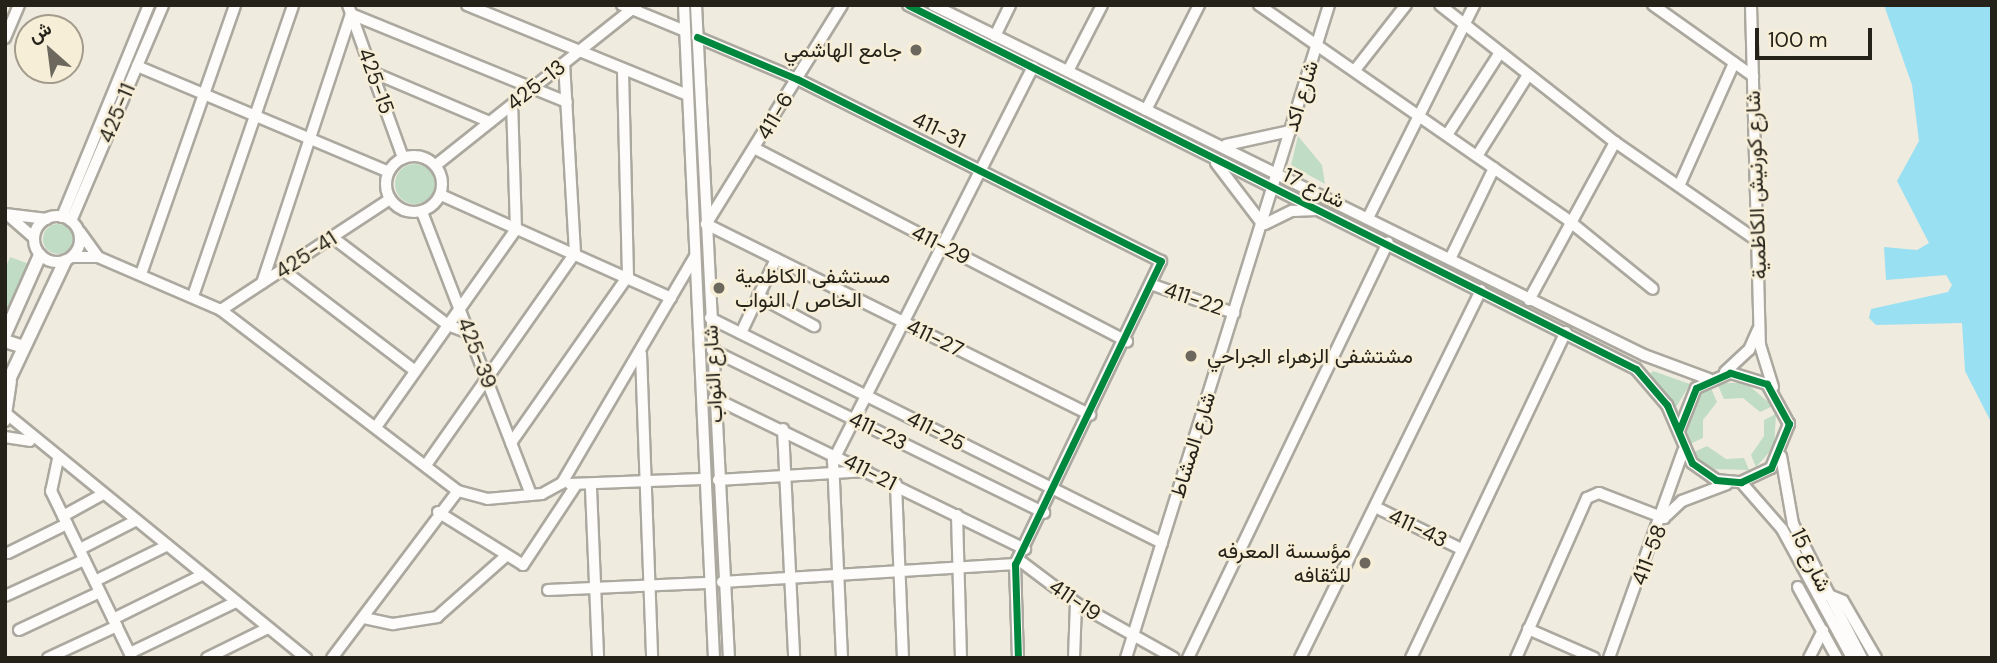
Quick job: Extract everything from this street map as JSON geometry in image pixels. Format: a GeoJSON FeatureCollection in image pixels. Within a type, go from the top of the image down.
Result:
{"type":"FeatureCollection","features":[{"type":"Feature","properties":{"kind":"main road"},"geometry":{"type":"LineString","coordinates":[[5,334],[40,255]]}},
{"type":"Feature","properties":{"kind":"main road"},"geometry":{"type":"LineString","coordinates":[[5,388],[10,367],[69,259]]}},
{"type":"Feature","properties":{"kind":"main road"},"geometry":{"type":"LineString","coordinates":[[5,341],[23,346]]}},
{"type":"Feature","properties":{"kind":"street"},"geometry":{"type":"LineString","coordinates":[[5,38],[19,5]]}},
{"type":"Feature","properties":{"kind":"street","name":"425-11"},"geometry":{"type":"LineString","coordinates":[[66,219],[149,5]]}},
{"type":"Feature","properties":{"kind":"street","name":"425-11"},"geometry":{"type":"LineString","coordinates":[[66,219],[163,5]]}},
{"type":"Feature","properties":{"kind":"street"},"geometry":{"type":"LineString","coordinates":[[141,274],[235,5]]}},
{"type":"Feature","properties":{"kind":"street"},"geometry":{"type":"LineString","coordinates":[[193,296],[293,5]]}},
{"type":"Feature","properties":{"kind":"street"},"geometry":{"type":"LineString","coordinates":[[467,5],[687,95]]}},
{"type":"Feature","properties":{"kind":"street","name":"شارع النواب"},"geometry":{"type":"LineString","coordinates":[[684,5],[706,583],[714,658]]}},
{"type":"Feature","properties":{"kind":"street","name":"شارع النواب"},"geometry":{"type":"LineString","coordinates":[[696,5],[722,582],[729,658]]}},
{"type":"Feature","properties":{"kind":"street","name":"411-6"},"geometry":{"type":"LineString","coordinates":[[706,224],[756,149],[842,5]]}},
{"type":"Feature","properties":{"kind":"street","name":"شارع 17"},"geometry":{"type":"LineString","coordinates":[[908,5],[1636,369],[1667,405],[1679,431]]}},
{"type":"Feature","properties":{"kind":"street","name":"شارع 17"},"geometry":{"type":"LineString","coordinates":[[933,5],[1369,216],[1529,300],[1709,379]]}},
{"type":"Feature","properties":{"kind":"street"},"geometry":{"type":"LineString","coordinates":[[995,36],[1010,5]]}},
{"type":"Feature","properties":{"kind":"street"},"geometry":{"type":"LineString","coordinates":[[1068,71],[1102,5]]}},
{"type":"Feature","properties":{"kind":"street"},"geometry":{"type":"LineString","coordinates":[[1146,110],[1199,5]]}},
{"type":"Feature","properties":{"kind":"street"},"geometry":{"type":"LineString","coordinates":[[1259,5],[1568,220],[1653,289]]}},
{"type":"Feature","properties":{"kind":"street","name":"شارع اكد"},"geometry":{"type":"LineString","coordinates":[[1273,187],[1329,5]]}},
{"type":"Feature","properties":{"kind":"street"},"geometry":{"type":"LineString","coordinates":[[1355,70],[1406,5]]}},
{"type":"Feature","properties":{"kind":"street"},"geometry":{"type":"LineString","coordinates":[[1440,5],[1463,27],[1615,142],[1758,241]]}},
{"type":"Feature","properties":{"kind":"street"},"geometry":{"type":"LineString","coordinates":[[1369,216],[1474,5]]}},
{"type":"Feature","properties":{"kind":"street"},"geometry":{"type":"LineString","coordinates":[[1653,5],[1753,76]]}},
{"type":"Feature","properties":{"kind":"street","name":"شارع كورنيش الكاظمية"},"geometry":{"type":"LineString","coordinates":[[1751,5],[1760,323],[1774,391]]}},
{"type":"Feature","properties":{"kind":"street"},"geometry":{"type":"LineString","coordinates":[[630,7],[685,31]]}},
{"type":"Feature","properties":{"kind":"street","name":"425-13"},"geometry":{"type":"LineString","coordinates":[[436,165],[580,51],[630,7]]}},
{"type":"Feature","properties":{"kind":"street"},"geometry":{"type":"LineString","coordinates":[[262,283],[349,10],[566,103]]}},
{"type":"Feature","properties":{"kind":"street","name":"425-15"},"geometry":{"type":"LineString","coordinates":[[349,10],[403,158]]}},
{"type":"Feature","properties":{"kind":"street","name":"411-31"},"geometry":{"type":"LineString","coordinates":[[697,37],[797,79],[1161,261],[1153,285]]}},
{"type":"Feature","properties":{"kind":"street"},"geometry":{"type":"LineString","coordinates":[[1447,135],[1499,54]]}},
{"type":"Feature","properties":{"kind":"street"},"geometry":{"type":"LineString","coordinates":[[426,465],[575,253],[564,63]]}},
{"type":"Feature","properties":{"kind":"street"},"geometry":{"type":"LineString","coordinates":[[1679,186],[1734,63]]}},
{"type":"Feature","properties":{"kind":"street"},"geometry":{"type":"LineString","coordinates":[[137,66],[389,172]]}},
{"type":"Feature","properties":{"kind":"street"},"geometry":{"type":"LineString","coordinates":[[842,658],[832,473],[835,454],[1033,67]]}},
{"type":"Feature","properties":{"kind":"street"},"geometry":{"type":"LineString","coordinates":[[512,443],[628,276],[623,69]]}},
{"type":"Feature","properties":{"kind":"street"},"geometry":{"type":"LineString","coordinates":[[372,72],[490,122]]}},
{"type":"Feature","properties":{"kind":"street"},"geometry":{"type":"LineString","coordinates":[[1476,156],[1528,75]]}},
{"type":"Feature","properties":{"kind":"street"},"geometry":{"type":"LineString","coordinates":[[376,427],[516,229],[512,105]]}},
{"type":"Feature","properties":{"kind":"street"},"geometry":{"type":"LineString","coordinates":[[1221,145],[1290,131]]}},
{"type":"Feature","properties":{"kind":"street"},"geometry":{"type":"LineString","coordinates":[[1529,300],[1568,220],[1615,142]]}},
{"type":"Feature","properties":{"kind":"street","name":"411-29"},"geometry":{"type":"LineString","coordinates":[[756,149],[1127,341]]}},
{"type":"Feature","properties":{"kind":"street"},"geometry":{"type":"LineString","coordinates":[[421,156],[436,165],[441,195],[422,212],[404,211],[390,199],[389,172],[403,158],[421,156]]}},
{"type":"Feature","properties":{"kind":"street"},"geometry":{"type":"LineString","coordinates":[[1210,158],[1262,226],[1292,211],[1321,211]]}},
{"type":"Feature","properties":{"kind":"street"},"geometry":{"type":"LineString","coordinates":[[1450,259],[1493,168]]}},
{"type":"Feature","properties":{"kind":"street","name":"شارع المشاط"},"geometry":{"type":"LineString","coordinates":[[1126,658],[1273,187]]}},
{"type":"Feature","properties":{"kind":"street"},"geometry":{"type":"LineString","coordinates":[[441,195],[628,276],[670,298]]}},
{"type":"Feature","properties":{"kind":"street","name":"425-41"},"geometry":{"type":"LineString","coordinates":[[221,310],[390,199]]}},
{"type":"Feature","properties":{"kind":"street","name":"425-39"},"geometry":{"type":"LineString","coordinates":[[422,212],[531,495]]}},
{"type":"Feature","properties":{"kind":"street"},"geometry":{"type":"LineString","coordinates":[[5,214],[66,219],[98,257]]}},
{"type":"Feature","properties":{"kind":"street"},"geometry":{"type":"LineString","coordinates":[[5,214],[34,238],[40,255],[69,259],[98,257],[221,310],[458,491],[473,499],[531,495],[562,483],[591,488],[702,479]]}},
{"type":"Feature","properties":{"kind":"street"},"geometry":{"type":"LineString","coordinates":[[34,238],[47,219]]}},
{"type":"Feature","properties":{"kind":"street","name":"411-27"},"geometry":{"type":"LineString","coordinates":[[706,224],[1090,415]]}},
{"type":"Feature","properties":{"kind":"street"},"geometry":{"type":"LineString","coordinates":[[69,259],[78,230]]}},
{"type":"Feature","properties":{"kind":"street"},"geometry":{"type":"LineString","coordinates":[[332,237],[448,325],[469,333]]}},
{"type":"Feature","properties":{"kind":"street"},"geometry":{"type":"LineString","coordinates":[[1188,658],[1388,243]]}},
{"type":"Feature","properties":{"kind":"street"},"geometry":{"type":"LineString","coordinates":[[562,483],[694,258]]}},
{"type":"Feature","properties":{"kind":"street"},"geometry":{"type":"LineString","coordinates":[[741,333],[776,259]]}},
{"type":"Feature","properties":{"kind":"street"},"geometry":{"type":"LineString","coordinates":[[283,270],[415,371]]}},
{"type":"Feature","properties":{"kind":"street"},"geometry":{"type":"LineString","coordinates":[[1018,658],[1017,562],[1044,513],[1153,285]]}},
{"type":"Feature","properties":{"kind":"street","name":"411-22"},"geometry":{"type":"LineString","coordinates":[[1153,285],[1234,313]]}},
{"type":"Feature","properties":{"kind":"street"},"geometry":{"type":"LineString","coordinates":[[1300,658],[1481,290]]}},
{"type":"Feature","properties":{"kind":"street"},"geometry":{"type":"LineString","coordinates":[[758,296],[814,326]]}},
{"type":"Feature","properties":{"kind":"street","name":"411-25"},"geometry":{"type":"LineString","coordinates":[[710,318],[1162,543]]}},
{"type":"Feature","properties":{"kind":"street","name":"شارع كورنيش الكاظمية"},"geometry":{"type":"LineString","coordinates":[[1723,374],[1749,350],[1760,323]]}},
{"type":"Feature","properties":{"kind":"street"},"geometry":{"type":"LineString","coordinates":[[1411,658],[1566,332]]}},
{"type":"Feature","properties":{"kind":"street","name":"411-23"},"geometry":{"type":"LineString","coordinates":[[712,350],[1044,513]]}},
{"type":"Feature","properties":{"kind":"street"},"geometry":{"type":"LineString","coordinates":[[641,351],[643,485],[652,658]]}},
{"type":"Feature","properties":{"kind":"street"},"geometry":{"type":"LineString","coordinates":[[10,367],[6,418],[305,658]]}},
{"type":"Feature","properties":{"kind":"street"},"geometry":{"type":"LineString","coordinates":[[1516,658],[1587,498],[1599,492],[1664,518],[1682,501],[1736,483],[1771,468],[1781,456],[1789,425],[1774,391],[1751,376],[1723,374],[1709,379],[1686,401],[1679,431],[1684,451],[1703,474],[1736,483]]}},
{"type":"Feature","properties":{"kind":"street","name":"411-21"},"geometry":{"type":"LineString","coordinates":[[714,398],[835,454],[1025,549]]}},
{"type":"Feature","properties":{"kind":"street"},"geometry":{"type":"LineString","coordinates":[[783,429],[794,658]]}},
{"type":"Feature","properties":{"kind":"street"},"geometry":{"type":"LineString","coordinates":[[5,437],[34,442]]}},
{"type":"Feature","properties":{"kind":"street","name":"411-58"},"geometry":{"type":"LineString","coordinates":[[1609,658],[1664,518],[1684,451]]}},
{"type":"Feature","properties":{"kind":"street","name":"شارع 15"},"geometry":{"type":"LineString","coordinates":[[1781,456],[1789,512],[1826,594],[1861,658]]}},
{"type":"Feature","properties":{"kind":"street"},"geometry":{"type":"LineString","coordinates":[[58,458],[51,491],[131,656],[236,602]]}},
{"type":"Feature","properties":{"kind":"street"},"geometry":{"type":"LineString","coordinates":[[718,480],[869,471]]}},
{"type":"Feature","properties":{"kind":"street","name":"شارع 15"},"geometry":{"type":"LineString","coordinates":[[1736,483],[1775,517],[1852,658]]}},
{"type":"Feature","properties":{"kind":"street"},"geometry":{"type":"LineString","coordinates":[[896,484],[902,658]]}},
{"type":"Feature","properties":{"kind":"street"},"geometry":{"type":"LineString","coordinates":[[438,512],[518,564],[528,561],[576,485]]}},
{"type":"Feature","properties":{"kind":"street"},"geometry":{"type":"LineString","coordinates":[[591,488],[598,658]]}},
{"type":"Feature","properties":{"kind":"street"},"geometry":{"type":"LineString","coordinates":[[332,658],[364,618],[438,512],[458,491]]}},
{"type":"Feature","properties":{"kind":"street"},"geometry":{"type":"LineString","coordinates":[[8,553],[103,494]]}},
{"type":"Feature","properties":{"kind":"street","name":"411-43"},"geometry":{"type":"LineString","coordinates":[[1375,508],[1461,550]]}},
{"type":"Feature","properties":{"kind":"street"},"geometry":{"type":"LineString","coordinates":[[957,515],[961,658]]}},
{"type":"Feature","properties":{"kind":"street"},"geometry":{"type":"LineString","coordinates":[[80,550],[135,521]]}},
{"type":"Feature","properties":{"kind":"street"},"geometry":{"type":"LineString","coordinates":[[95,582],[166,546]]}},
{"type":"Feature","properties":{"kind":"street"},"geometry":{"type":"LineString","coordinates":[[364,618],[393,624],[437,617],[506,556]]}},
{"type":"Feature","properties":{"kind":"street"},"geometry":{"type":"LineString","coordinates":[[5,596],[85,560]]}},
{"type":"Feature","properties":{"kind":"street"},"geometry":{"type":"LineString","coordinates":[[722,582],[1017,562]]}},
{"type":"Feature","properties":{"kind":"street","name":"411-19"},"geometry":{"type":"LineString","coordinates":[[1017,562],[1076,603],[1174,658]]}},
{"type":"Feature","properties":{"kind":"street"},"geometry":{"type":"LineString","coordinates":[[48,658],[202,575]]}},
{"type":"Feature","properties":{"kind":"street"},"geometry":{"type":"LineString","coordinates":[[548,590],[706,583]]}},
{"type":"Feature","properties":{"kind":"street"},"geometry":{"type":"LineString","coordinates":[[1798,587],[1837,658]]}},
{"type":"Feature","properties":{"kind":"street"},"geometry":{"type":"LineString","coordinates":[[19,630],[100,592]]}},
{"type":"Feature","properties":{"kind":"street"},"geometry":{"type":"LineString","coordinates":[[1826,594],[1843,601],[1876,658]]}},
{"type":"Feature","properties":{"kind":"street"},"geometry":{"type":"LineString","coordinates":[[1074,658],[1076,603]]}},
{"type":"Feature","properties":{"kind":"street"},"geometry":{"type":"LineString","coordinates":[[1809,658],[1829,616]]}},
{"type":"Feature","properties":{"kind":"street"},"geometry":{"type":"LineString","coordinates":[[207,658],[268,628]]}},
{"type":"Feature","properties":{"kind":"street"},"geometry":{"type":"LineString","coordinates":[[1528,629],[1594,658]]}},
{"type":"Feature","properties":{"kind":"green space"},"geometry":{"type":"Polygon","coordinates":[[[1298,136],[1322,165],[1325,184],[1291,165],[1298,136]]]}},
{"type":"Feature","properties":{"kind":"green space"},"geometry":{"type":"Polygon","coordinates":[[[415,164],[429,170],[435,184],[429,198],[415,204],[401,198],[395,184],[401,170],[415,164]]]}},
{"type":"Feature","properties":{"kind":"green space"},"geometry":{"type":"Polygon","coordinates":[[[58,224],[64,225],[72,233],[72,245],[64,253],[58,254],[52,253],[44,245],[43,239],[44,233],[52,225],[58,224]]]}},
{"type":"Feature","properties":{"kind":"green space"},"geometry":{"type":"Polygon","coordinates":[[[10,257],[29,264],[5,317],[5,269],[10,257]]]}},
{"type":"Feature","properties":{"kind":"green space"},"geometry":{"type":"Polygon","coordinates":[[[1653,371],[1690,384],[1675,409],[1649,375],[1653,371]]]}},
{"type":"Feature","properties":{"kind":"green space"},"geometry":{"type":"Polygon","coordinates":[[[1717,383],[1746,383],[1773,406],[1760,412],[1743,398],[1724,399],[1717,383]]]}},
{"type":"Feature","properties":{"kind":"green space"},"geometry":{"type":"Polygon","coordinates":[[[1710,386],[1717,402],[1703,420],[1703,438],[1688,445],[1685,423],[1695,398],[1710,386]]]}},
{"type":"Feature","properties":{"kind":"green space"},"geometry":{"type":"Polygon","coordinates":[[[1776,414],[1774,447],[1756,467],[1751,455],[1764,436],[1764,420],[1776,414]]]}},
{"type":"Feature","properties":{"kind":"green space"},"geometry":{"type":"Polygon","coordinates":[[[1707,446],[1726,459],[1744,458],[1749,470],[1709,469],[1692,453],[1707,446]]]}},
{"type":"Feature","properties":{"kind":"water"},"geometry":{"type":"Polygon","coordinates":[[[1884,5],[1992,5],[1992,424],[1965,371],[1962,323],[1876,325],[1869,318],[1871,309],[1948,292],[1952,285],[1946,275],[1886,280],[1884,247],[1917,250],[1929,243],[1897,181],[1919,141],[1912,85],[1884,5]]]}},
{"type":"Feature","properties":{"kind":"cycle path"},"geometry":{"type":"LineString","coordinates":[[908,5],[1636,369],[1667,405],[1692,463],[1716,480],[1741,482],[1771,468],[1789,424],[1767,384],[1730,373],[1696,388],[1679,431]]}},
{"type":"Feature","properties":{"kind":"cycle path"},"geometry":{"type":"LineString","coordinates":[[697,37],[797,79],[1161,261],[1015,564],[1018,658]]}},
{"type":"Feature","properties":{"kind":"place","name":"جامع الهاشمي"},"geometry":{"type":"Point","coordinates":[916,50]}},
{"type":"Feature","properties":{"kind":"place","name":"مستشفى الكاظمية الخاص / النواب"},"geometry":{"type":"Point","coordinates":[719,288]}},
{"type":"Feature","properties":{"kind":"place","name":"مشتشفى الزهراء الجراحي"},"geometry":{"type":"Point","coordinates":[1191,356]}},
{"type":"Feature","properties":{"kind":"place","name":"مؤسسة المعرفه للثقافه"},"geometry":{"type":"Point","coordinates":[1365,563]}}]}
